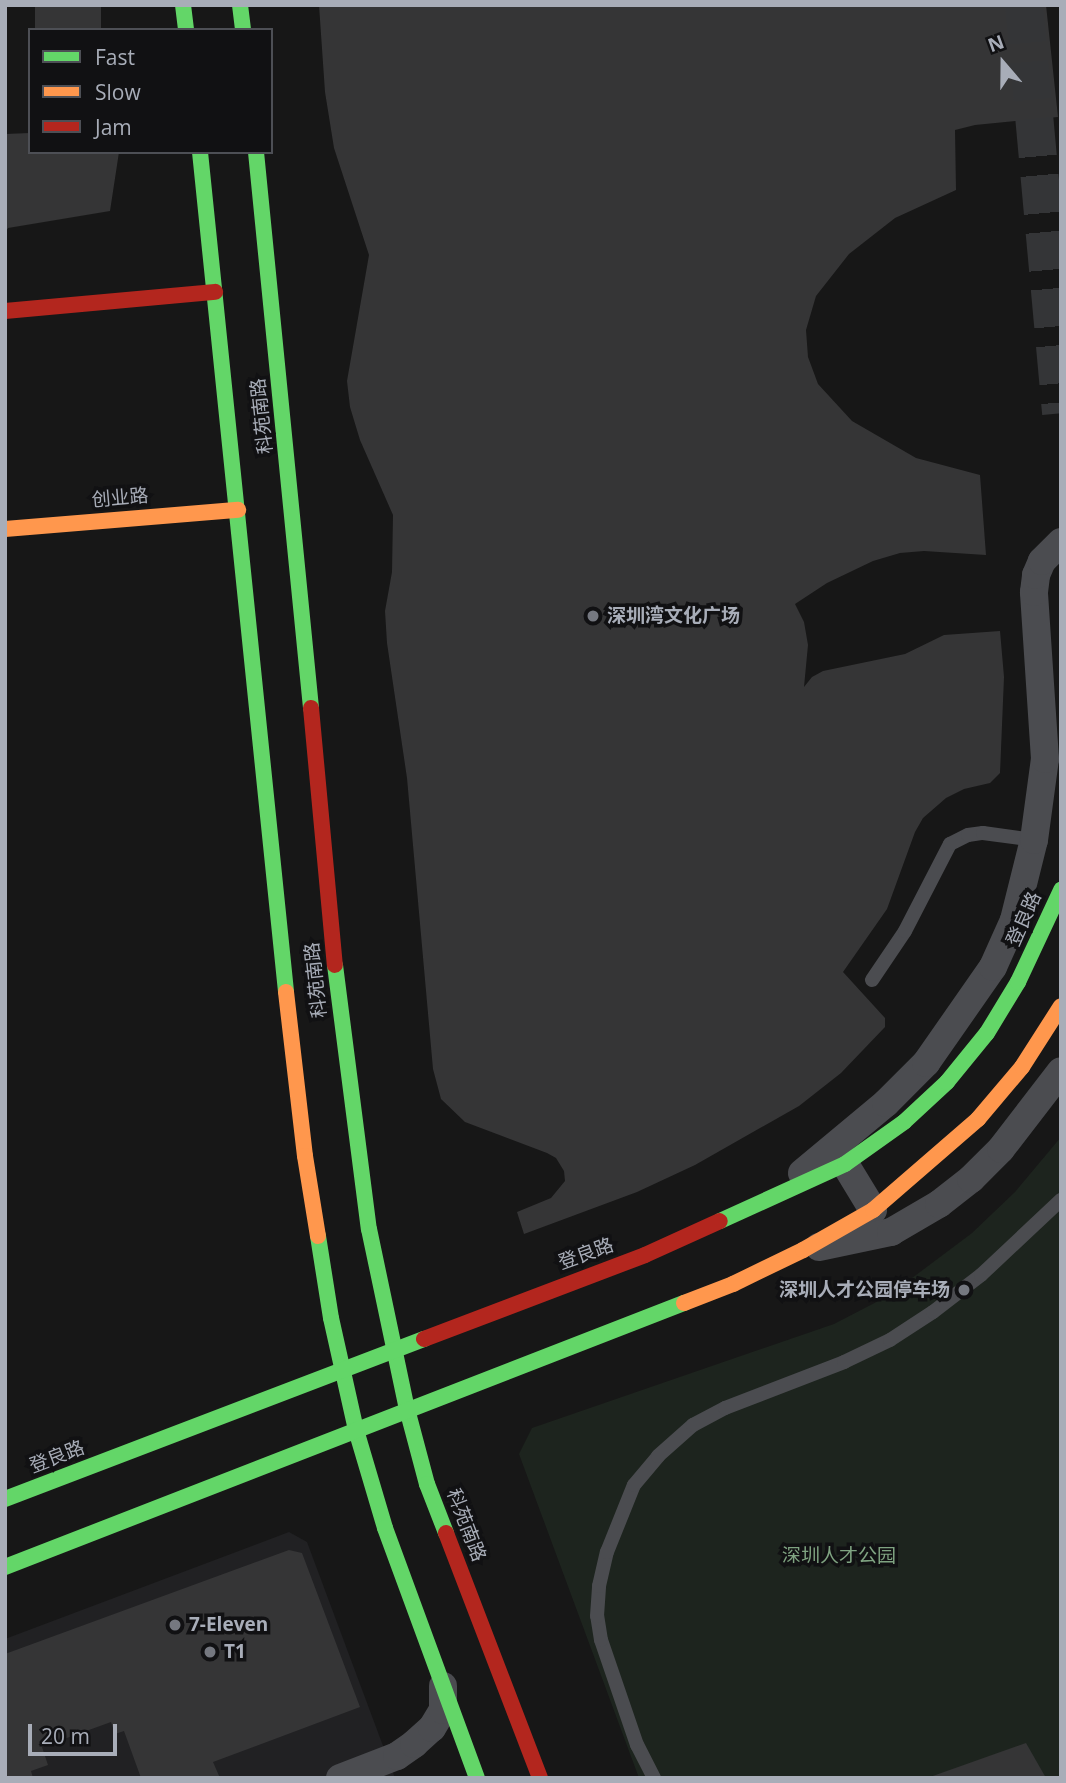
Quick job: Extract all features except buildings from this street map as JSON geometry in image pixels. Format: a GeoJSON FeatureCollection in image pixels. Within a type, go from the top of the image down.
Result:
{"type":"FeatureCollection","features":[{"type":"Feature","properties":{"kind":"main road"},"geometry":{"type":"LineString","coordinates":[[183,5],[186,28]]}},
{"type":"Feature","properties":{"kind":"main road"},"geometry":{"type":"LineString","coordinates":[[240,5],[243,28]]}},
{"type":"Feature","properties":{"kind":"main road","name":"科苑南路"},"geometry":{"type":"LineString","coordinates":[[200,154],[305,1156],[331,1318],[356,1430],[385,1528],[477,1778]]}},
{"type":"Feature","properties":{"kind":"main road","name":"科苑南路"},"geometry":{"type":"LineString","coordinates":[[256,154],[298,552],[338,986],[369,1229],[407,1409],[427,1484],[540,1778]]}},
{"type":"Feature","properties":{"kind":"main road"},"geometry":{"type":"LineString","coordinates":[[5,311],[215,292]]}},
{"type":"Feature","properties":{"kind":"main road","name":"创业路"},"geometry":{"type":"LineString","coordinates":[[5,529],[238,510]]}},
{"type":"Feature","properties":{"kind":"main road","name":"登良路"},"geometry":{"type":"LineString","coordinates":[[5,1499],[645,1255],[845,1164],[904,1122],[947,1082],[987,1033],[1018,982],[1061,890]]}},
{"type":"Feature","properties":{"kind":"main road"},"geometry":{"type":"LineString","coordinates":[[5,1567],[733,1284],[803,1250],[873,1210],[926,1167],[978,1119],[1021,1066],[1061,1006]]}},
{"type":"Feature","properties":{"kind":"street"},"geometry":{"type":"LineString","coordinates":[[772,1197],[886,1103],[926,1063],[993,967],[1014,920],[1034,840],[1045,760],[1034,592],[1042,561],[1061,542]]}},
{"type":"Feature","properties":{"kind":"street"},"geometry":{"type":"LineString","coordinates":[[803,1250],[867,1240],[913,1223],[971,1179],[1001,1149],[1061,1071]]}},
{"type":"Feature","properties":{"kind":"street"},"geometry":{"type":"LineString","coordinates":[[845,1164],[873,1210]]}},
{"type":"Feature","properties":{"kind":"street"},"geometry":{"type":"LineString","coordinates":[[340,1778],[397,1756],[432,1728],[443,1710],[443,1686]]}},
{"type":"Feature","properties":{"kind":"lane"},"geometry":{"type":"LineString","coordinates":[[872,980],[905,931],[950,844],[968,835],[983,833],[1034,840]]}},
{"type":"Feature","properties":{"kind":"lane"},"geometry":{"type":"LineString","coordinates":[[654,1778],[637,1745],[601,1640],[597,1616],[607,1552],[634,1485],[658,1456],[693,1425],[725,1408],[845,1362],[890,1340],[933,1312],[991,1266],[1061,1200]]}},
{"type":"Feature","properties":{"kind":"shaded area"},"geometry":{"type":"Polygon","coordinates":[[[289,1532],[307,1542],[395,1778],[5,1778],[5,1639],[289,1532]]]}},
{"type":"Feature","properties":{"kind":"green space","name":"深圳人才公园"},"geometry":{"type":"Polygon","coordinates":[[[1061,1137],[1061,1778],[639,1778],[519,1454],[532,1428],[834,1324],[888,1296],[972,1233],[1015,1192],[1061,1137]]]}},
{"type":"Feature","properties":{"kind":"tunnel"},"geometry":{"type":"LineString","coordinates":[[1024,5],[1061,413]]}},
{"type":"Feature","properties":{"kind":"traffic: fast"},"geometry":{"type":"LineString","coordinates":[[183,5],[186,28]]}},
{"type":"Feature","properties":{"kind":"traffic: fast"},"geometry":{"type":"LineString","coordinates":[[240,5],[243,28]]}},
{"type":"Feature","properties":{"kind":"traffic: fast"},"geometry":{"type":"LineString","coordinates":[[200,154],[286,992]]}},
{"type":"Feature","properties":{"kind":"traffic: fast"},"geometry":{"type":"LineString","coordinates":[[256,154],[311,708]]}},
{"type":"Feature","properties":{"kind":"traffic: fast"},"geometry":{"type":"LineString","coordinates":[[720,1221],[845,1164],[904,1122],[947,1082],[987,1033],[1018,982],[1061,890]]}},
{"type":"Feature","properties":{"kind":"traffic: fast"},"geometry":{"type":"LineString","coordinates":[[335,965],[369,1229],[407,1409],[427,1484],[446,1533]]}},
{"type":"Feature","properties":{"kind":"traffic: fast"},"geometry":{"type":"LineString","coordinates":[[318,1236],[331,1318],[356,1430],[385,1528],[477,1778]]}},
{"type":"Feature","properties":{"kind":"traffic: fast"},"geometry":{"type":"LineString","coordinates":[[5,1567],[684,1303]]}},
{"type":"Feature","properties":{"kind":"traffic: fast"},"geometry":{"type":"LineString","coordinates":[[5,1499],[424,1339]]}},
{"type":"Feature","properties":{"kind":"traffic: slow"},"geometry":{"type":"LineString","coordinates":[[5,529],[238,510]]}},
{"type":"Feature","properties":{"kind":"traffic: slow"},"geometry":{"type":"LineString","coordinates":[[286,992],[305,1156],[318,1236]]}},
{"type":"Feature","properties":{"kind":"traffic: slow"},"geometry":{"type":"LineString","coordinates":[[684,1303],[733,1284],[803,1250],[873,1210],[978,1119],[1022,1067],[1061,1006]]}},
{"type":"Feature","properties":{"kind":"traffic: jam"},"geometry":{"type":"LineString","coordinates":[[5,311],[215,292]]}},
{"type":"Feature","properties":{"kind":"traffic: jam"},"geometry":{"type":"LineString","coordinates":[[311,708],[335,965]]}},
{"type":"Feature","properties":{"kind":"traffic: jam"},"geometry":{"type":"LineString","coordinates":[[424,1339],[645,1255],[720,1221]]}},
{"type":"Feature","properties":{"kind":"traffic: jam"},"geometry":{"type":"LineString","coordinates":[[446,1533],[540,1778]]}},
{"type":"Feature","properties":{"kind":"place","name":"深圳湾文化广场"},"geometry":{"type":"Point","coordinates":[593,616]}},
{"type":"Feature","properties":{"kind":"place","name":"深圳人才公园停车场"},"geometry":{"type":"Point","coordinates":[964,1290]}},
{"type":"Feature","properties":{"kind":"place","name":"7-Eleven"},"geometry":{"type":"Point","coordinates":[175,1625]}},
{"type":"Feature","properties":{"kind":"place","name":"T1"},"geometry":{"type":"Point","coordinates":[210,1652]}}]}
